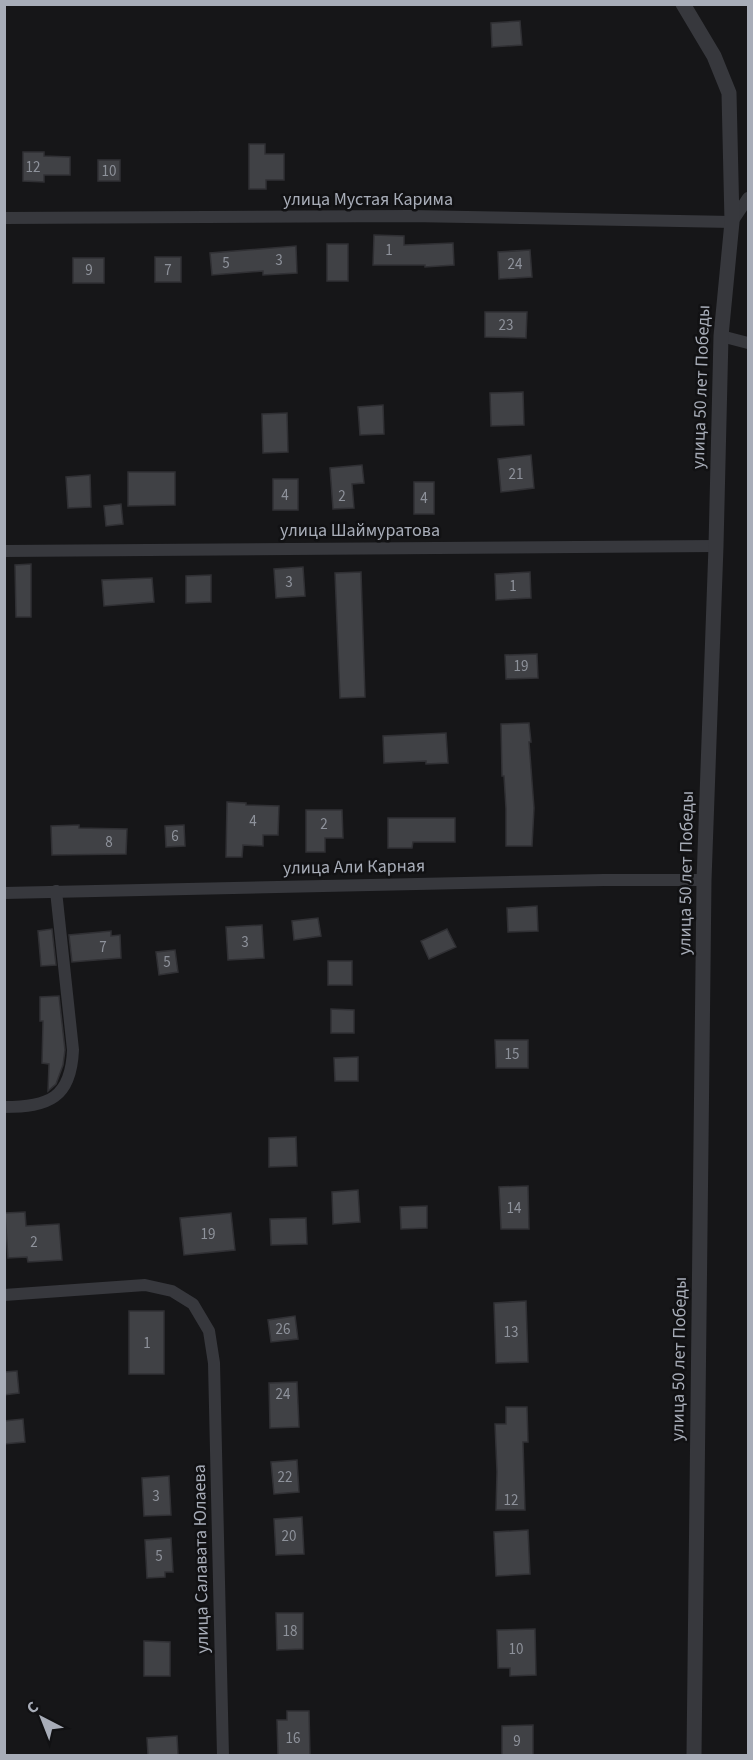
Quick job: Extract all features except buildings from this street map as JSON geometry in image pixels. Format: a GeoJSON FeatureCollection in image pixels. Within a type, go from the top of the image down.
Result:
{"type":"FeatureCollection","features":[{"type":"Feature","properties":{"kind":"street","name":"улица 50 лет Победы"},"geometry":{"type":"LineString","coordinates":[[683,4],[714,56],[729,93],[732,222],[721,336],[704,880],[694,1755]]}},
{"type":"Feature","properties":{"kind":"street"},"geometry":{"type":"LineString","coordinates":[[732,222],[748,198]]}},
{"type":"Feature","properties":{"kind":"street","name":"улица Мустая Карима"},"geometry":{"type":"LineString","coordinates":[[4,218],[410,216],[732,222]]}},
{"type":"Feature","properties":{"kind":"street"},"geometry":{"type":"LineString","coordinates":[[721,336],[748,343]]}},
{"type":"Feature","properties":{"kind":"street","name":"улица Шаймуратова"},"geometry":{"type":"LineString","coordinates":[[4,551],[716,546]]}},
{"type":"Feature","properties":{"kind":"street","name":"улица Али Карная"},"geometry":{"type":"LineString","coordinates":[[4,893],[592,880],[704,880]]}},
{"type":"Feature","properties":{"kind":"street"},"geometry":{"type":"LineString","coordinates":[[4,1107],[40,1104],[56,1096],[67,1085],[72,1068],[73,1050],[56,891]]}},
{"type":"Feature","properties":{"kind":"street","name":"улица Салавата Юлаева"},"geometry":{"type":"LineString","coordinates":[[4,1295],[146,1284],[172,1290],[194,1304],[209,1331],[214,1362],[223,1755]]}}]}
